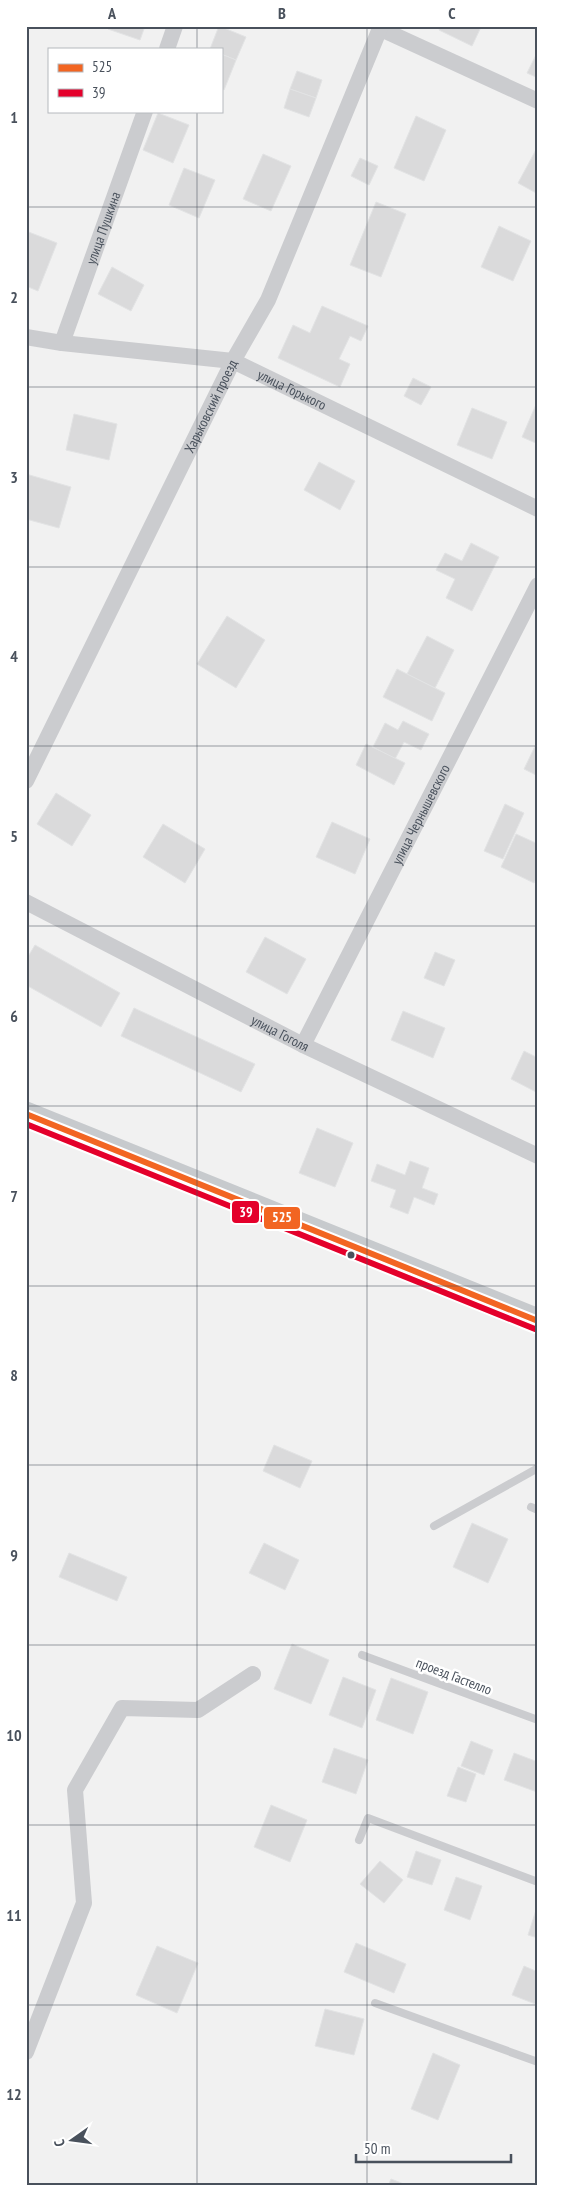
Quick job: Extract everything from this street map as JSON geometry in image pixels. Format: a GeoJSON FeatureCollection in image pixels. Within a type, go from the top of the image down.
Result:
{"type":"FeatureCollection","features":[{"type":"Feature","properties":{"kind":"main road"},"geometry":{"type":"LineString","coordinates":[[26,1114],[538,1321]]}},
{"type":"Feature","properties":{"kind":"street"},"geometry":{"type":"LineString","coordinates":[[167,48],[175,26]]}},
{"type":"Feature","properties":{"kind":"street"},"geometry":{"type":"LineString","coordinates":[[381,27],[538,101]]}},
{"type":"Feature","properties":{"kind":"street","name":"Харьковский проезд"},"geometry":{"type":"LineString","coordinates":[[26,781],[233,361],[268,300],[381,27]]}},
{"type":"Feature","properties":{"kind":"street","name":"улица Пушкина"},"geometry":{"type":"LineString","coordinates":[[62,343],[145,112]]}},
{"type":"Feature","properties":{"kind":"street","name":"улица Горького"},"geometry":{"type":"LineString","coordinates":[[26,337],[62,343],[233,361],[538,509]]}},
{"type":"Feature","properties":{"kind":"street","name":"улица Чернышевского"},"geometry":{"type":"LineString","coordinates":[[303,1045],[538,585]]}},
{"type":"Feature","properties":{"kind":"street","name":"улица Гоголя"},"geometry":{"type":"LineString","coordinates":[[26,902],[303,1045],[538,1156]]}},
{"type":"Feature","properties":{"kind":"street"},"geometry":{"type":"LineString","coordinates":[[26,2052],[84,1903],[75,1790],[122,1708],[198,1710],[254,1674]]}},
{"type":"Feature","properties":{"kind":"lane"},"geometry":{"type":"LineString","coordinates":[[434,1526],[538,1468]]}},
{"type":"Feature","properties":{"kind":"lane","name":"проезд Гастелло"},"geometry":{"type":"LineString","coordinates":[[362,1654],[538,1720]]}},
{"type":"Feature","properties":{"kind":"lane"},"geometry":{"type":"LineString","coordinates":[[359,1840],[368,1818],[538,1882]]}},
{"type":"Feature","properties":{"kind":"lane"},"geometry":{"type":"LineString","coordinates":[[375,2004],[538,2062]]}},
{"type":"Feature","properties":{"kind":"building"},"geometry":{"type":"Polygon","coordinates":[[[109,26],[145,26],[140,40],[108,29],[109,26]]]}},
{"type":"Feature","properties":{"kind":"building"},"geometry":{"type":"Polygon","coordinates":[[[219,26],[246,37],[236,60],[222,54],[222,48],[210,48],[219,26]]]}},
{"type":"Feature","properties":{"kind":"building"},"geometry":{"type":"Polygon","coordinates":[[[441,26],[481,27],[472,46],[439,30],[441,26]]]}},
{"type":"Feature","properties":{"kind":"building"},"geometry":{"type":"Polygon","coordinates":[[[538,51],[538,78],[527,73],[538,51]]]}},
{"type":"Feature","properties":{"kind":"building"},"geometry":{"type":"Polygon","coordinates":[[[222,54],[236,60],[224,90],[222,89],[222,54]]]}},
{"type":"Feature","properties":{"kind":"building"},"geometry":{"type":"Polygon","coordinates":[[[297,71],[322,80],[316,98],[290,89],[297,71]]]}},
{"type":"Feature","properties":{"kind":"building"},"geometry":{"type":"Polygon","coordinates":[[[290,89],[316,98],[309,117],[284,108],[290,89]]]}},
{"type":"Feature","properties":{"kind":"building"},"geometry":{"type":"Polygon","coordinates":[[[158,113],[189,125],[173,163],[143,150],[158,113]]]}},
{"type":"Feature","properties":{"kind":"building"},"geometry":{"type":"Polygon","coordinates":[[[416,116],[446,130],[424,181],[394,168],[416,116]]]}},
{"type":"Feature","properties":{"kind":"building"},"geometry":{"type":"Polygon","coordinates":[[[538,146],[538,194],[518,183],[538,146]]]}},
{"type":"Feature","properties":{"kind":"building"},"geometry":{"type":"Polygon","coordinates":[[[263,154],[291,166],[271,211],[243,199],[263,154]]]}},
{"type":"Feature","properties":{"kind":"building"},"geometry":{"type":"Polygon","coordinates":[[[360,158],[378,166],[369,185],[351,176],[360,158]]]}},
{"type":"Feature","properties":{"kind":"building"},"geometry":{"type":"Polygon","coordinates":[[[184,168],[215,180],[199,218],[169,205],[184,168]]]}},
{"type":"Feature","properties":{"kind":"building"},"geometry":{"type":"Polygon","coordinates":[[[376,202],[406,214],[381,277],[350,265],[376,202]]]}},
{"type":"Feature","properties":{"kind":"building"},"geometry":{"type":"Polygon","coordinates":[[[499,226],[531,241],[513,281],[481,267],[499,226]]]}},
{"type":"Feature","properties":{"kind":"building"},"geometry":{"type":"Polygon","coordinates":[[[26,231],[57,243],[38,291],[26,286],[26,231]]]}},
{"type":"Feature","properties":{"kind":"building"},"geometry":{"type":"Polygon","coordinates":[[[112,267],[144,285],[131,311],[98,294],[112,267]]]}},
{"type":"Feature","properties":{"kind":"building"},"geometry":{"type":"Polygon","coordinates":[[[322,306],[368,326],[361,341],[350,336],[339,359],[350,364],[340,387],[278,358],[293,325],[310,333],[322,306]]]}},
{"type":"Feature","properties":{"kind":"building"},"geometry":{"type":"Polygon","coordinates":[[[413,378],[431,387],[421,405],[404,396],[413,378]]]}},
{"type":"Feature","properties":{"kind":"building"},"geometry":{"type":"Polygon","coordinates":[[[538,400],[538,444],[522,437],[538,400]]]}},
{"type":"Feature","properties":{"kind":"building"},"geometry":{"type":"Polygon","coordinates":[[[472,408],[507,422],[492,459],[457,445],[472,408]]]}},
{"type":"Feature","properties":{"kind":"building"},"geometry":{"type":"Polygon","coordinates":[[[74,414],[117,424],[109,460],[66,450],[74,414]]]}},
{"type":"Feature","properties":{"kind":"building"},"geometry":{"type":"Polygon","coordinates":[[[319,462],[355,481],[340,510],[304,490],[319,462]]]}},
{"type":"Feature","properties":{"kind":"building"},"geometry":{"type":"Polygon","coordinates":[[[26,474],[71,487],[59,528],[26,519],[26,474]]]}},
{"type":"Feature","properties":{"kind":"building"},"geometry":{"type":"Polygon","coordinates":[[[471,543],[499,557],[472,611],[446,598],[455,579],[436,570],[445,553],[462,561],[471,543]]]}},
{"type":"Feature","properties":{"kind":"building"},"geometry":{"type":"Polygon","coordinates":[[[227,616],[265,640],[236,688],[197,664],[227,616]]]}},
{"type":"Feature","properties":{"kind":"building"},"geometry":{"type":"Polygon","coordinates":[[[427,636],[454,650],[435,688],[407,674],[427,636]]]}},
{"type":"Feature","properties":{"kind":"building"},"geometry":{"type":"Polygon","coordinates":[[[397,669],[445,693],[432,721],[383,697],[397,669]]]}},
{"type":"Feature","properties":{"kind":"building"},"geometry":{"type":"Polygon","coordinates":[[[403,721],[429,734],[421,750],[404,742],[395,759],[373,747],[385,723],[398,730],[403,721]]]}},
{"type":"Feature","properties":{"kind":"building"},"geometry":{"type":"Polygon","coordinates":[[[538,740],[538,776],[524,769],[538,740]]]}},
{"type":"Feature","properties":{"kind":"building"},"geometry":{"type":"Polygon","coordinates":[[[366,744],[405,763],[394,785],[356,765],[366,744]]]}},
{"type":"Feature","properties":{"kind":"building"},"geometry":{"type":"Polygon","coordinates":[[[56,793],[91,815],[72,846],[37,824],[56,793]]]}},
{"type":"Feature","properties":{"kind":"building"},"geometry":{"type":"Polygon","coordinates":[[[505,804],[524,813],[503,859],[484,851],[505,804]]]}},
{"type":"Feature","properties":{"kind":"building"},"geometry":{"type":"Polygon","coordinates":[[[332,822],[370,839],[355,874],[316,857],[332,822]]]}},
{"type":"Feature","properties":{"kind":"building"},"geometry":{"type":"Polygon","coordinates":[[[163,824],[205,849],[185,883],[143,857],[163,824]]]}},
{"type":"Feature","properties":{"kind":"building"},"geometry":{"type":"Polygon","coordinates":[[[516,834],[538,844],[538,875],[534,883],[501,867],[516,834]]]}},
{"type":"Feature","properties":{"kind":"building"},"geometry":{"type":"Polygon","coordinates":[[[265,937],[306,959],[287,994],[246,972],[265,937]]]}},
{"type":"Feature","properties":{"kind":"building"},"geometry":{"type":"Polygon","coordinates":[[[35,945],[120,993],[101,1027],[26,985],[26,960],[35,945]]]}},
{"type":"Feature","properties":{"kind":"building"},"geometry":{"type":"Polygon","coordinates":[[[435,952],[455,960],[444,986],[424,978],[435,952]]]}},
{"type":"Feature","properties":{"kind":"building"},"geometry":{"type":"Polygon","coordinates":[[[134,1008],[255,1064],[241,1092],[121,1036],[134,1008]]]}},
{"type":"Feature","properties":{"kind":"building"},"geometry":{"type":"Polygon","coordinates":[[[403,1011],[445,1028],[433,1058],[391,1040],[403,1011]]]}},
{"type":"Feature","properties":{"kind":"building"},"geometry":{"type":"Polygon","coordinates":[[[524,1051],[538,1058],[538,1093],[511,1079],[524,1051]]]}},
{"type":"Feature","properties":{"kind":"building"},"geometry":{"type":"Polygon","coordinates":[[[317,1128],[353,1143],[335,1187],[299,1173],[317,1128]]]}},
{"type":"Feature","properties":{"kind":"building"},"geometry":{"type":"Polygon","coordinates":[[[410,1161],[429,1168],[422,1188],[438,1194],[434,1205],[414,1197],[408,1214],[390,1207],[396,1190],[371,1181],[377,1164],[405,1175],[410,1161]]]}},
{"type":"Feature","properties":{"kind":"building"},"geometry":{"type":"Polygon","coordinates":[[[274,1445],[312,1461],[300,1488],[263,1471],[274,1445]]]}},
{"type":"Feature","properties":{"kind":"building"},"geometry":{"type":"Polygon","coordinates":[[[472,1523],[508,1539],[488,1583],[453,1567],[472,1523]]]}},
{"type":"Feature","properties":{"kind":"building"},"geometry":{"type":"Polygon","coordinates":[[[264,1543],[299,1560],[285,1590],[249,1573],[264,1543]]]}},
{"type":"Feature","properties":{"kind":"building"},"geometry":{"type":"Polygon","coordinates":[[[69,1553],[127,1577],[117,1601],[59,1577],[69,1553]]]}},
{"type":"Feature","properties":{"kind":"building"},"geometry":{"type":"Polygon","coordinates":[[[292,1644],[329,1660],[311,1704],[274,1689],[292,1644]]]}},
{"type":"Feature","properties":{"kind":"building"},"geometry":{"type":"Polygon","coordinates":[[[343,1677],[376,1690],[362,1728],[329,1715],[343,1677]]]}},
{"type":"Feature","properties":{"kind":"building"},"geometry":{"type":"Polygon","coordinates":[[[391,1678],[428,1692],[413,1734],[376,1720],[391,1678]]]}},
{"type":"Feature","properties":{"kind":"building"},"geometry":{"type":"Polygon","coordinates":[[[471,1741],[493,1750],[484,1775],[461,1766],[471,1741]]]}},
{"type":"Feature","properties":{"kind":"building"},"geometry":{"type":"Polygon","coordinates":[[[334,1748],[368,1760],[356,1794],[322,1782],[334,1748]]]}},
{"type":"Feature","properties":{"kind":"building"},"geometry":{"type":"Polygon","coordinates":[[[514,1753],[538,1762],[537,1792],[504,1780],[514,1753]]]}},
{"type":"Feature","properties":{"kind":"building"},"geometry":{"type":"Polygon","coordinates":[[[458,1767],[476,1774],[466,1802],[447,1796],[458,1767]]]}},
{"type":"Feature","properties":{"kind":"building"},"geometry":{"type":"Polygon","coordinates":[[[271,1805],[307,1820],[290,1862],[254,1847],[271,1805]]]}},
{"type":"Feature","properties":{"kind":"building"},"geometry":{"type":"Polygon","coordinates":[[[416,1851],[441,1860],[432,1885],[407,1877],[416,1851]]]}},
{"type":"Feature","properties":{"kind":"building"},"geometry":{"type":"Polygon","coordinates":[[[380,1861],[403,1880],[384,1903],[360,1884],[380,1861]]]}},
{"type":"Feature","properties":{"kind":"building"},"geometry":{"type":"Polygon","coordinates":[[[456,1877],[482,1886],[470,1920],[444,1910],[456,1877]]]}},
{"type":"Feature","properties":{"kind":"building"},"geometry":{"type":"Polygon","coordinates":[[[536,1910],[538,1911],[538,1938],[528,1935],[536,1910]]]}},
{"type":"Feature","properties":{"kind":"building"},"geometry":{"type":"Polygon","coordinates":[[[356,1943],[406,1964],[394,1993],[344,1972],[356,1943]]]}},
{"type":"Feature","properties":{"kind":"building"},"geometry":{"type":"Polygon","coordinates":[[[157,1946],[198,1963],[177,2013],[136,1995],[157,1946]]]}},
{"type":"Feature","properties":{"kind":"building"},"geometry":{"type":"Polygon","coordinates":[[[524,1966],[538,1972],[538,2005],[512,1995],[524,1966]]]}},
{"type":"Feature","properties":{"kind":"building"},"geometry":{"type":"Polygon","coordinates":[[[325,2009],[364,2019],[354,2055],[315,2046],[325,2009]]]}},
{"type":"Feature","properties":{"kind":"building"},"geometry":{"type":"Polygon","coordinates":[[[433,2053],[460,2065],[438,2120],[411,2109],[433,2053]]]}},
{"type":"Feature","properties":{"kind":"building"},"geometry":{"type":"Polygon","coordinates":[[[391,2179],[409,2186],[388,2186],[391,2179]]]}},
{"type":"Feature","properties":{"kind":"transit line","name":"525"},"geometry":{"type":"LineString","coordinates":[[26,1114],[538,1321]]}},
{"type":"Feature","properties":{"kind":"transit line","name":"39"},"geometry":{"type":"LineString","coordinates":[[26,1124],[535,1329]]}}]}
